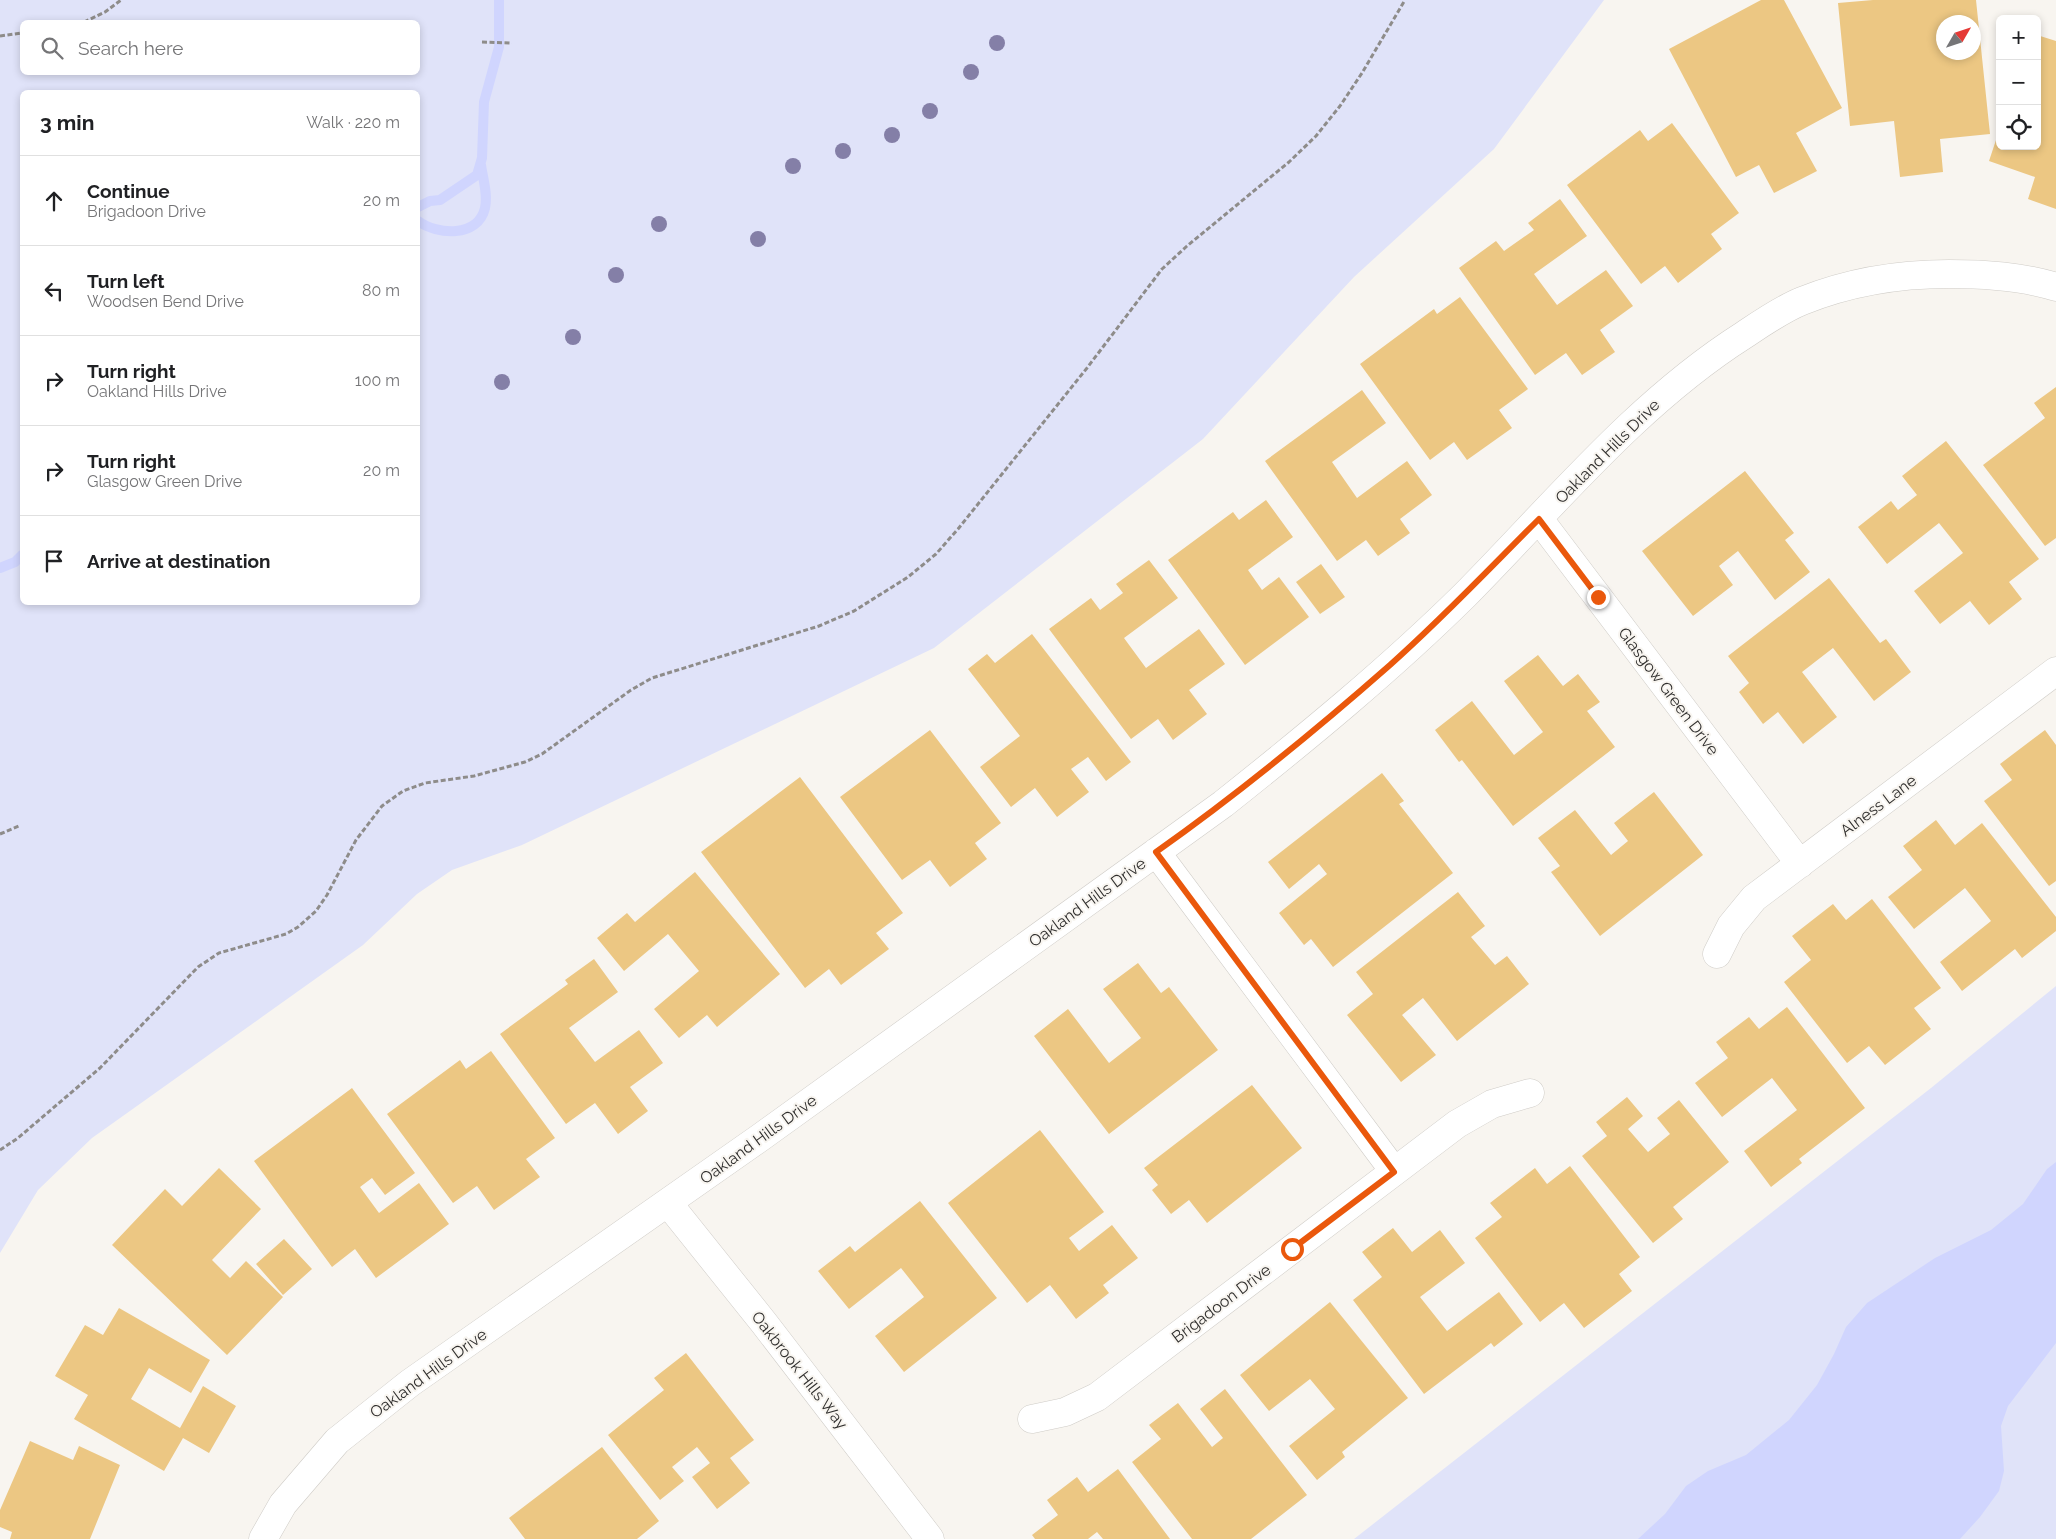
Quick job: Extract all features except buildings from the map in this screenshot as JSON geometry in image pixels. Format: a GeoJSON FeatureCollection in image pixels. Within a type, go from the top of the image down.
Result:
{"type":"FeatureCollection","features":[{"type":"Feature","properties":{"kind":"street","name":"Oakland Hills Drive"},"geometry":{"type":"LineString","coordinates":[[263,1539],[283,1504],[337,1441],[410,1383],[668,1203],[1223,804],[1331,717],[1392,664],[1464,596],[1667,392],[1712,355],[1801,301],[1872,279],[1928,274],[1977,274],[2034,280],[2056,287]]}},
{"type":"Feature","properties":{"kind":"street","name":"Glasgow Green Drive"},"geometry":{"type":"LineString","coordinates":[[1539,519],[1800,864]]}},
{"type":"Feature","properties":{"kind":"street","name":"Alness Lane"},"geometry":{"type":"LineString","coordinates":[[1717,954],[1731,926],[1754,898],[2056,671]]}},
{"type":"Feature","properties":{"kind":"street"},"geometry":{"type":"LineString","coordinates":[[1156,852],[1394,1172]]}},
{"type":"Feature","properties":{"kind":"street","name":"Brigadoon Drive"},"geometry":{"type":"LineString","coordinates":[[1032,1419],[1065,1412],[1097,1397],[1457,1124],[1492,1104],[1530,1093]]}},
{"type":"Feature","properties":{"kind":"street","name":"Oakbrook Hills Way"},"geometry":{"type":"LineString","coordinates":[[668,1203],[764,1323],[930,1539]]}},
{"type":"Feature","properties":{"kind":"path"},"geometry":{"type":"LineString","coordinates":[[88,20],[105,12],[121,0]]}},
{"type":"Feature","properties":{"kind":"path"},"geometry":{"type":"LineString","coordinates":[[0,1150],[18,1138],[100,1068],[198,967],[219,953],[286,934],[298,927],[316,911],[327,895],[356,840],[382,806],[403,791],[425,783],[474,776],[525,762],[542,754],[630,690],[652,678],[819,626],[854,611],[908,577],[936,554],[958,529],[1087,368],[1162,269],[1186,246],[1288,162],[1316,136],[1362,74],[1405,0]]}},
{"type":"Feature","properties":{"kind":"path"},"geometry":{"type":"LineString","coordinates":[[0,36],[20,33]]}},
{"type":"Feature","properties":{"kind":"path"},"geometry":{"type":"LineString","coordinates":[[482,42],[512,43]]}},
{"type":"Feature","properties":{"kind":"path"},"geometry":{"type":"LineString","coordinates":[[0,834],[19,826]]}},
{"type":"Feature","properties":{"kind":"shaded area"},"geometry":{"type":"Polygon","coordinates":[[[0,0],[1604,0],[1494,149],[1354,277],[1203,439],[934,648],[522,845],[452,870],[417,894],[363,945],[92,1138],[38,1190],[0,1253],[0,0]]]}},
{"type":"Feature","properties":{"kind":"shaded area"},"geometry":{"type":"Polygon","coordinates":[[[2056,986],[2056,1539],[1354,1539],[1931,1088],[2056,986]]]}},
{"type":"Feature","properties":{"kind":"water"},"geometry":{"type":"Polygon","coordinates":[[[2056,1162],[2056,1343],[2008,1406],[2001,1426],[2004,1471],[1999,1491],[1980,1517],[1960,1539],[1638,1539],[1665,1514],[1686,1486],[1708,1471],[1746,1455],[1789,1420],[1817,1385],[1846,1327],[1867,1303],[1935,1258],[1991,1230],[2023,1204],[2047,1169],[2056,1162]]]}},
{"type":"Feature","properties":{"kind":"waterway"},"geometry":{"type":"LineString","coordinates":[[420,206],[430,201],[440,200],[477,175],[482,158],[484,102],[499,47],[499,0]]}},
{"type":"Feature","properties":{"kind":"waterway"},"geometry":{"type":"LineString","coordinates":[[420,222],[426,226],[446,231],[466,229],[474,225],[481,218],[486,203],[481,165]]}},
{"type":"Feature","properties":{"kind":"waterway"},"geometry":{"type":"LineString","coordinates":[[0,568],[15,562],[20,557]]}},
{"type":"Feature","properties":{"kind":"route"},"geometry":{"type":"LineString","coordinates":[[1292,1249],[1394,1172],[1156,852],[1223,804],[1282,758],[1392,664],[1464,596],[1539,519],[1598,597]]}}]}
